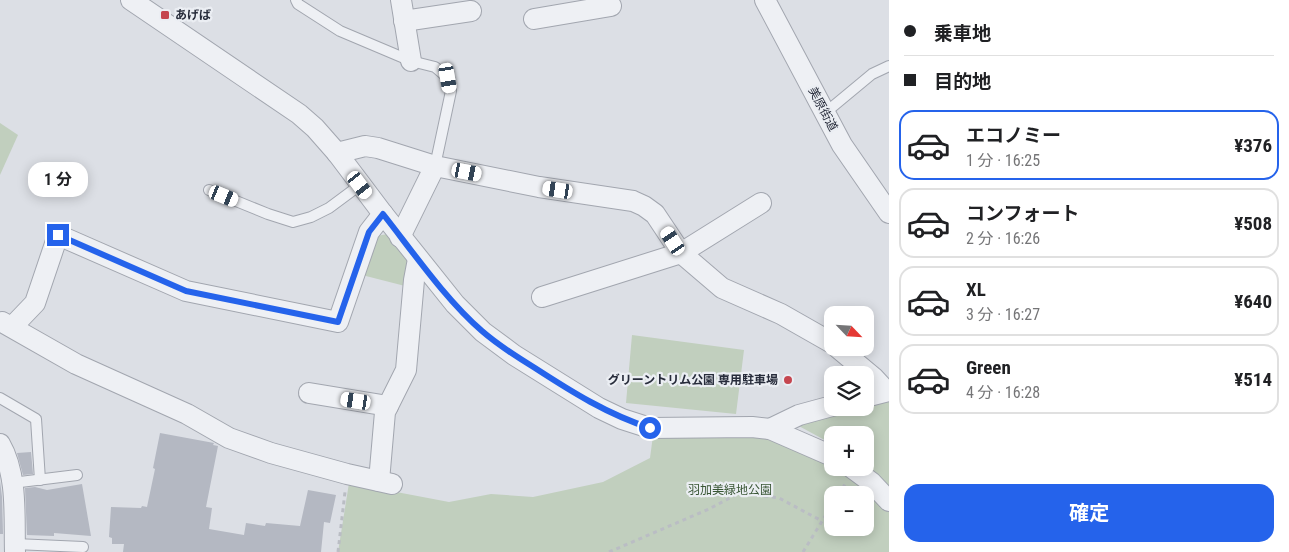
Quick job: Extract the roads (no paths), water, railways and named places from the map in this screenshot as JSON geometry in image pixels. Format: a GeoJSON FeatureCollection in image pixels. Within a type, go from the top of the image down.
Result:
{"type":"FeatureCollection","features":[{"type":"Feature","properties":{"kind":"street"},"geometry":{"type":"LineString","coordinates":[[131,0],[299,114],[315,128],[337,153],[400,237],[455,304],[482,332],[552,379],[599,408],[622,419],[650,428],[752,427],[770,429],[824,453]]}},
{"type":"Feature","properties":{"kind":"street"},"geometry":{"type":"LineString","coordinates":[[401,0],[411,60]]}},
{"type":"Feature","properties":{"kind":"street","name":"美原街道"},"geometry":{"type":"LineString","coordinates":[[765,0],[842,145],[889,213]]}},
{"type":"Feature","properties":{"kind":"street"},"geometry":{"type":"LineString","coordinates":[[534,19],[574,6],[611,6]]}},
{"type":"Feature","properties":{"kind":"street"},"geometry":{"type":"LineString","coordinates":[[404,21],[471,11]]}},
{"type":"Feature","properties":{"kind":"street"},"geometry":{"type":"LineString","coordinates":[[337,153],[365,146],[378,148],[436,166],[539,187],[633,201],[655,214],[681,253],[722,288],[781,314],[824,338]]}},
{"type":"Feature","properties":{"kind":"street"},"geometry":{"type":"LineString","coordinates":[[400,237],[436,166]]}},
{"type":"Feature","properties":{"kind":"street"},"geometry":{"type":"LineString","coordinates":[[542,297],[681,253],[761,203]]}},
{"type":"Feature","properties":{"kind":"street"},"geometry":{"type":"LineString","coordinates":[[383,214],[369,232],[338,322],[186,291],[58,235],[35,303],[6,324],[76,364],[186,414],[229,438],[271,453],[347,474],[385,482],[385,412],[406,370],[414,280],[418,259]]}},
{"type":"Feature","properties":{"kind":"street"},"geometry":{"type":"LineString","coordinates":[[848,356],[887,391],[874,395]]}},
{"type":"Feature","properties":{"kind":"street"},"geometry":{"type":"LineString","coordinates":[[308,394],[388,406]]}},
{"type":"Feature","properties":{"kind":"street"},"geometry":{"type":"LineString","coordinates":[[770,429],[799,415],[824,408]]}},
{"type":"Feature","properties":{"kind":"street"},"geometry":{"type":"LineString","coordinates":[[0,444],[8,462],[12,483],[15,548]]}},
{"type":"Feature","properties":{"kind":"street"},"geometry":{"type":"LineString","coordinates":[[863,476],[889,501]]}},
{"type":"Feature","properties":{"kind":"lane"},"geometry":{"type":"LineString","coordinates":[[296,0],[298,4],[340,31],[411,60],[435,67],[448,78],[451,91],[436,166]]}},
{"type":"Feature","properties":{"kind":"lane"},"geometry":{"type":"LineString","coordinates":[[824,113],[872,74],[889,66]]}},
{"type":"Feature","properties":{"kind":"lane"},"geometry":{"type":"LineString","coordinates":[[209,190],[293,222],[311,218],[329,208],[360,185]]}},
{"type":"Feature","properties":{"kind":"lane"},"geometry":{"type":"LineString","coordinates":[[0,398],[36,419],[40,480]]}},
{"type":"Feature","properties":{"kind":"lane"},"geometry":{"type":"LineString","coordinates":[[12,483],[77,476]]}},
{"type":"Feature","properties":{"kind":"lane"},"geometry":{"type":"LineString","coordinates":[[15,548],[83,547]]}},
{"type":"Feature","properties":{"kind":"place","name":"あげば"},"geometry":{"type":"Point","coordinates":[165,15]}},
{"type":"Feature","properties":{"kind":"place","name":"グリーントリム公園 専用駐車場"},"geometry":{"type":"Point","coordinates":[788,380]}},
{"type":"Feature","properties":{"kind":"park label","name":"羽加美緑地公園"},"geometry":{"type":"Point","coordinates":[730,490]}}]}
